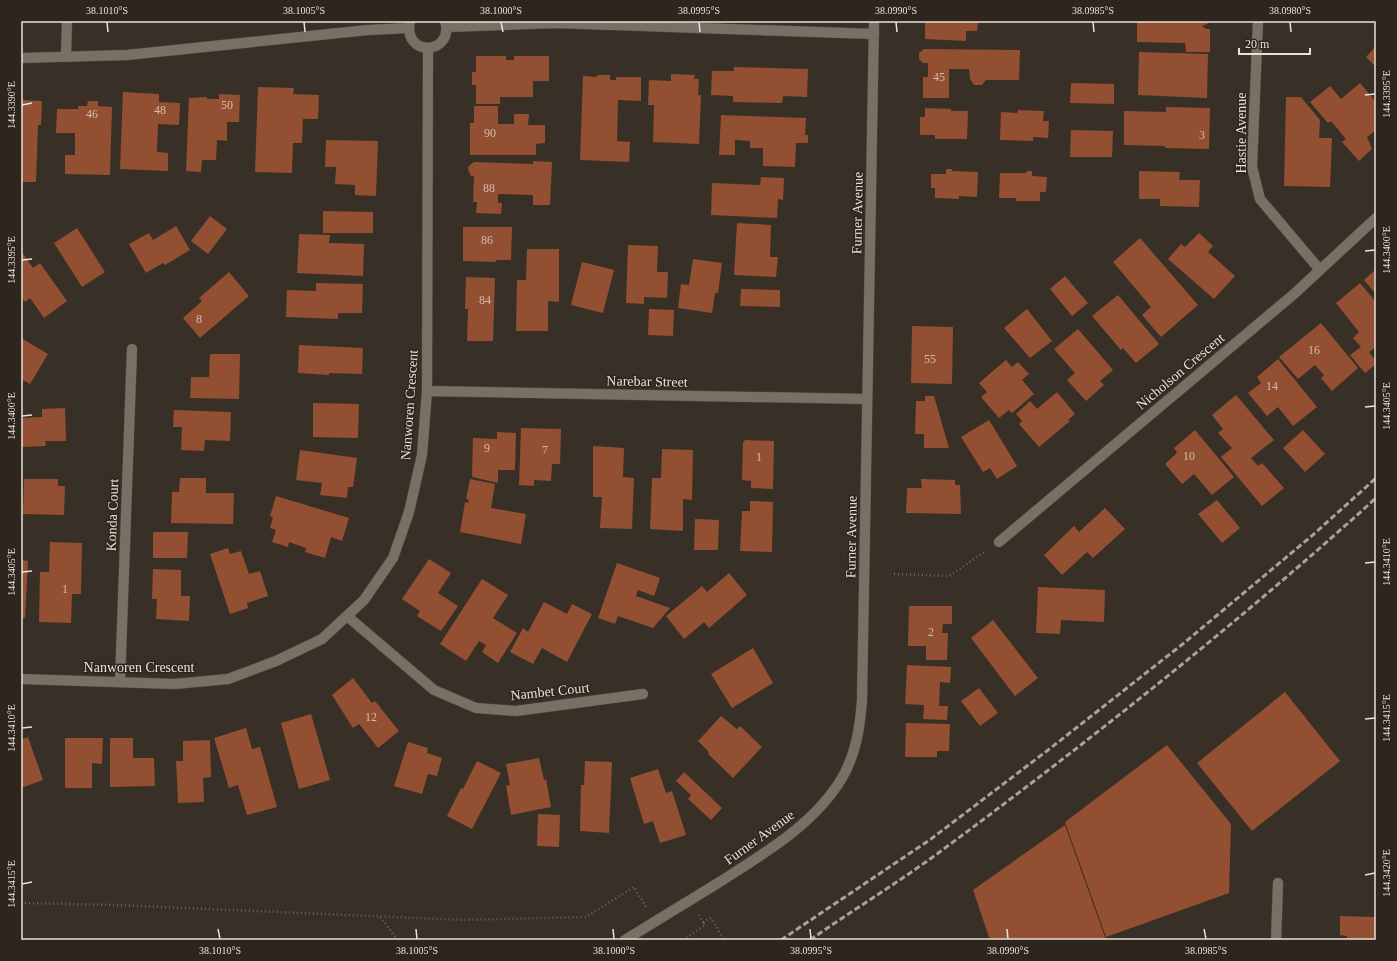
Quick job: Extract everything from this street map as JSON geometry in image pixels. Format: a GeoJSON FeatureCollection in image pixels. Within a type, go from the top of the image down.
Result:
{"type":"FeatureCollection","features":[{"type":"Feature","properties":{"kind":"street"},"geometry":{"type":"LineString","coordinates":[[66,56],[67,21]]}},
{"type":"Feature","properties":{"kind":"street","name":"Furner Avenue"},"geometry":{"type":"LineString","coordinates":[[626,940],[755,860],[796,830],[821,806],[836,787],[847,766],[857,740],[861,706],[874,21]]}},
{"type":"Feature","properties":{"kind":"street","name":"Hastie Avenue"},"geometry":{"type":"LineString","coordinates":[[1258,21],[1252,167],[1260,199],[1320,270]]}},
{"type":"Feature","properties":{"kind":"street"},"geometry":{"type":"LineString","coordinates":[[21,58],[127,55],[368,30],[409,24],[410,36],[414,42],[420,47],[428,48],[436,46],[442,41],[446,35],[446,24],[556,22],[874,34]]}},
{"type":"Feature","properties":{"kind":"street","name":"Nanworen Crescent"},"geometry":{"type":"LineString","coordinates":[[21,679],[174,684],[228,679],[276,662],[322,639],[364,600],[393,558],[409,512],[422,455],[427,391],[428,48]]}},
{"type":"Feature","properties":{"kind":"street","name":"Nicholson Crescent"},"geometry":{"type":"LineString","coordinates":[[999,542],[1294,294],[1376,218]]}},
{"type":"Feature","properties":{"kind":"street","name":"Konda Court"},"geometry":{"type":"LineString","coordinates":[[120,682],[132,349]]}},
{"type":"Feature","properties":{"kind":"street","name":"Narebar Street"},"geometry":{"type":"LineString","coordinates":[[427,391],[867,399]]}},
{"type":"Feature","properties":{"kind":"street","name":"Nambet Court"},"geometry":{"type":"LineString","coordinates":[[347,616],[434,690],[476,708],[516,711],[643,694]]}},
{"type":"Feature","properties":{"kind":"street"},"geometry":{"type":"LineString","coordinates":[[1276,940],[1278,884]]}},
{"type":"Feature","properties":{"kind":"path"},"geometry":{"type":"LineString","coordinates":[[894,574],[949,576],[999,542]]}},
{"type":"Feature","properties":{"kind":"path"},"geometry":{"type":"LineString","coordinates":[[21,903],[115,905],[463,920],[586,917],[634,886],[648,909]]}},
{"type":"Feature","properties":{"kind":"path"},"geometry":{"type":"LineString","coordinates":[[682,940],[705,925],[699,915]]}},
{"type":"Feature","properties":{"kind":"path"},"geometry":{"type":"LineString","coordinates":[[380,917],[398,940]]}},
{"type":"Feature","properties":{"kind":"path"},"geometry":{"type":"LineString","coordinates":[[703,922],[711,918],[724,940]]}},
{"type":"Feature","properties":{"kind":"building"},"geometry":{"type":"Polygon","coordinates":[[[925,21],[978,21],[977,31],[966,31],[966,41],[925,39],[925,21]]]}},
{"type":"Feature","properties":{"kind":"building"},"geometry":{"type":"Polygon","coordinates":[[[1137,21],[1209,21],[1207,24],[1202,26],[1206,29],[1210,29],[1210,52],[1186,52],[1185,43],[1137,42],[1137,21]]]}},
{"type":"Feature","properties":{"kind":"building"},"geometry":{"type":"Polygon","coordinates":[[[1376,46],[1376,67],[1366,57],[1376,46]]]}},
{"type":"Feature","properties":{"kind":"building"},"geometry":{"type":"Polygon","coordinates":[[[924,49],[1020,50],[1019,80],[986,80],[982,85],[974,85],[970,79],[969,69],[949,69],[949,98],[923,98],[923,77],[928,77],[928,63],[923,63],[919,59],[919,53],[924,49]]]}},
{"type":"Feature","properties":{"kind":"building"},"geometry":{"type":"Polygon","coordinates":[[[1139,52],[1208,54],[1207,98],[1138,95],[1139,52]]]}},
{"type":"Feature","properties":{"kind":"building"},"geometry":{"type":"Polygon","coordinates":[[[476,56],[506,56],[506,60],[514,60],[514,56],[549,56],[549,81],[533,81],[533,97],[500,97],[500,104],[476,104],[476,85],[472,85],[472,72],[476,72],[476,56]]]}},
{"type":"Feature","properties":{"kind":"building"},"geometry":{"type":"Polygon","coordinates":[[[734,67],[808,69],[807,97],[783,96],[782,103],[733,102],[733,96],[711,95],[712,71],[734,71],[734,67]]]}},
{"type":"Feature","properties":{"kind":"building"},"geometry":{"type":"Polygon","coordinates":[[[671,74],[695,75],[694,79],[699,79],[698,95],[701,95],[699,144],[653,142],[654,105],[648,105],[649,80],[671,81],[671,74]]]}},
{"type":"Feature","properties":{"kind":"building"},"geometry":{"type":"Polygon","coordinates":[[[597,75],[610,75],[610,80],[616,80],[616,77],[641,77],[641,101],[618,100],[617,141],[630,142],[629,162],[580,160],[583,76],[597,77],[597,75]]]}},
{"type":"Feature","properties":{"kind":"building"},"geometry":{"type":"Polygon","coordinates":[[[1071,83],[1114,84],[1114,104],[1070,103],[1071,83]]]}},
{"type":"Feature","properties":{"kind":"building"},"geometry":{"type":"Polygon","coordinates":[[[1360,83],[1376,102],[1376,130],[1367,137],[1372,149],[1359,161],[1342,142],[1346,139],[1331,121],[1328,123],[1310,102],[1330,86],[1341,99],[1360,83]]]}},
{"type":"Feature","properties":{"kind":"building"},"geometry":{"type":"Polygon","coordinates":[[[258,87],[294,88],[293,94],[319,95],[318,119],[303,119],[302,143],[293,143],[292,173],[255,172],[258,87]]]}},
{"type":"Feature","properties":{"kind":"building"},"geometry":{"type":"Polygon","coordinates":[[[123,92],[159,94],[159,102],[180,103],[179,125],[158,124],[157,152],[168,153],[168,171],[120,169],[123,92]]]}},
{"type":"Feature","properties":{"kind":"building"},"geometry":{"type":"Polygon","coordinates":[[[219,94],[240,95],[239,122],[227,122],[227,141],[217,140],[216,160],[202,160],[201,172],[186,171],[189,98],[207,97],[207,99],[219,99],[219,94]]]}},
{"type":"Feature","properties":{"kind":"building"},"geometry":{"type":"Polygon","coordinates":[[[1286,97],[1301,97],[1320,120],[1319,138],[1332,138],[1330,187],[1284,186],[1286,97]]]}},
{"type":"Feature","properties":{"kind":"building"},"geometry":{"type":"Polygon","coordinates":[[[21,100],[42,101],[41,125],[38,125],[36,182],[21,182],[21,100]]]}},
{"type":"Feature","properties":{"kind":"building"},"geometry":{"type":"Polygon","coordinates":[[[88,101],[98,101],[98,106],[112,107],[110,175],[65,174],[65,155],[75,155],[75,133],[56,133],[57,109],[78,109],[78,106],[87,106],[88,101]]]}},
{"type":"Feature","properties":{"kind":"building"},"geometry":{"type":"Polygon","coordinates":[[[474,106],[498,106],[498,124],[514,124],[514,114],[529,114],[528,125],[545,125],[545,143],[536,144],[536,155],[470,155],[470,123],[474,123],[474,106]]]}},
{"type":"Feature","properties":{"kind":"building"},"geometry":{"type":"Polygon","coordinates":[[[1166,107],[1210,108],[1209,149],[1124,145],[1124,111],[1166,112],[1166,107]]]}},
{"type":"Feature","properties":{"kind":"building"},"geometry":{"type":"Polygon","coordinates":[[[925,108],[968,111],[967,139],[935,139],[935,135],[920,135],[920,117],[925,117],[925,108]]]}},
{"type":"Feature","properties":{"kind":"building"},"geometry":{"type":"Polygon","coordinates":[[[1018,110],[1044,111],[1043,121],[1049,121],[1048,138],[1033,137],[1033,141],[1000,140],[1001,112],[1017,113],[1018,110]]]}},
{"type":"Feature","properties":{"kind":"building"},"geometry":{"type":"Polygon","coordinates":[[[721,115],[806,118],[805,135],[808,135],[808,143],[796,143],[795,167],[763,166],[763,148],[750,148],[750,141],[735,140],[735,155],[719,155],[721,115]]]}},
{"type":"Feature","properties":{"kind":"building"},"geometry":{"type":"Polygon","coordinates":[[[1071,130],[1113,131],[1112,157],[1070,157],[1071,130]]]}},
{"type":"Feature","properties":{"kind":"building"},"geometry":{"type":"Polygon","coordinates":[[[326,140],[378,141],[376,196],[355,195],[355,185],[335,184],[336,167],[325,167],[326,140]]]}},
{"type":"Feature","properties":{"kind":"building"},"geometry":{"type":"Polygon","coordinates":[[[533,161],[552,162],[550,205],[533,205],[533,195],[498,194],[498,203],[502,203],[501,214],[476,213],[477,202],[473,202],[474,176],[471,176],[469,172],[468,168],[470,165],[474,162],[533,164],[533,161]]]}},
{"type":"Feature","properties":{"kind":"building"},"geometry":{"type":"Polygon","coordinates":[[[946,169],[952,169],[952,171],[978,172],[977,197],[959,196],[959,199],[935,198],[935,188],[931,188],[931,174],[946,174],[946,169]]]}},
{"type":"Feature","properties":{"kind":"building"},"geometry":{"type":"Polygon","coordinates":[[[1027,171],[1032,171],[1032,176],[1047,177],[1046,192],[1040,192],[1040,201],[1016,201],[1016,198],[999,198],[1000,173],[1026,173],[1027,171]]]}},
{"type":"Feature","properties":{"kind":"building"},"geometry":{"type":"Polygon","coordinates":[[[1139,171],[1180,172],[1179,180],[1200,180],[1199,207],[1160,206],[1160,199],[1139,199],[1139,171]]]}},
{"type":"Feature","properties":{"kind":"building"},"geometry":{"type":"Polygon","coordinates":[[[761,177],[784,178],[783,200],[778,199],[777,218],[711,215],[712,183],[760,185],[761,177]]]}},
{"type":"Feature","properties":{"kind":"building"},"geometry":{"type":"Polygon","coordinates":[[[323,211],[373,212],[373,233],[323,233],[323,211]]]}},
{"type":"Feature","properties":{"kind":"building"},"geometry":{"type":"Polygon","coordinates":[[[210,216],[227,229],[208,254],[191,241],[210,216]]]}},
{"type":"Feature","properties":{"kind":"building"},"geometry":{"type":"Polygon","coordinates":[[[737,223],[771,225],[770,257],[778,257],[776,277],[734,275],[737,223]]]}},
{"type":"Feature","properties":{"kind":"building"},"geometry":{"type":"Polygon","coordinates":[[[176,226],[190,250],[165,265],[163,263],[146,273],[129,244],[149,233],[153,240],[176,226]]]}},
{"type":"Feature","properties":{"kind":"building"},"geometry":{"type":"Polygon","coordinates":[[[463,227],[512,227],[511,260],[496,260],[496,262],[463,261],[463,227]]]}},
{"type":"Feature","properties":{"kind":"building"},"geometry":{"type":"Polygon","coordinates":[[[77,228],[105,272],[82,287],[54,243],[77,228]]]}},
{"type":"Feature","properties":{"kind":"building"},"geometry":{"type":"Polygon","coordinates":[[[1199,233],[1213,246],[1208,252],[1235,276],[1214,299],[1168,259],[1181,244],[1185,247],[1199,233]]]}},
{"type":"Feature","properties":{"kind":"building"},"geometry":{"type":"Polygon","coordinates":[[[299,234],[330,235],[329,243],[364,244],[363,276],[297,273],[299,234]]]}},
{"type":"Feature","properties":{"kind":"building"},"geometry":{"type":"Polygon","coordinates":[[[1140,238],[1198,305],[1161,337],[1142,315],[1151,307],[1113,262],[1140,238]]]}},
{"type":"Feature","properties":{"kind":"building"},"geometry":{"type":"Polygon","coordinates":[[[628,245],[658,246],[657,272],[668,272],[667,298],[644,297],[644,304],[626,303],[628,245]]]}},
{"type":"Feature","properties":{"kind":"building"},"geometry":{"type":"Polygon","coordinates":[[[527,249],[559,249],[559,302],[548,301],[548,331],[516,331],[517,280],[526,280],[527,249]]]}},
{"type":"Feature","properties":{"kind":"building"},"geometry":{"type":"Polygon","coordinates":[[[21,251],[33,268],[40,263],[67,301],[44,318],[30,298],[25,302],[21,297],[21,251]]]}},
{"type":"Feature","properties":{"kind":"building"},"geometry":{"type":"Polygon","coordinates":[[[693,259],[722,263],[718,293],[715,293],[712,313],[678,308],[681,284],[689,285],[693,259]]]}},
{"type":"Feature","properties":{"kind":"building"},"geometry":{"type":"Polygon","coordinates":[[[582,262],[614,270],[603,313],[571,305],[582,262]]]}},
{"type":"Feature","properties":{"kind":"building"},"geometry":{"type":"Polygon","coordinates":[[[1376,269],[1376,294],[1364,280],[1376,269]]]}},
{"type":"Feature","properties":{"kind":"building"},"geometry":{"type":"Polygon","coordinates":[[[229,272],[249,296],[200,338],[183,318],[202,301],[199,298],[229,272]]]}},
{"type":"Feature","properties":{"kind":"building"},"geometry":{"type":"Polygon","coordinates":[[[1065,276],[1088,303],[1072,316],[1050,289],[1065,276]]]}},
{"type":"Feature","properties":{"kind":"building"},"geometry":{"type":"Polygon","coordinates":[[[466,277],[495,278],[493,341],[467,341],[468,309],[465,309],[466,277]]]}},
{"type":"Feature","properties":{"kind":"building"},"geometry":{"type":"Polygon","coordinates":[[[316,283],[363,284],[362,313],[338,313],[338,319],[286,317],[287,290],[316,291],[316,283]]]}},
{"type":"Feature","properties":{"kind":"building"},"geometry":{"type":"Polygon","coordinates":[[[1360,283],[1376,302],[1376,347],[1369,352],[1376,361],[1376,364],[1365,373],[1350,355],[1361,347],[1353,338],[1359,332],[1336,303],[1360,283]]]}},
{"type":"Feature","properties":{"kind":"building"},"geometry":{"type":"Polygon","coordinates":[[[741,289],[780,290],[780,307],[740,306],[741,289]]]}},
{"type":"Feature","properties":{"kind":"building"},"geometry":{"type":"Polygon","coordinates":[[[1118,295],[1159,344],[1136,363],[1123,348],[1121,350],[1092,316],[1118,295]]]}},
{"type":"Feature","properties":{"kind":"building"},"geometry":{"type":"Polygon","coordinates":[[[649,309],[674,310],[673,336],[648,335],[649,309]]]}},
{"type":"Feature","properties":{"kind":"building"},"geometry":{"type":"Polygon","coordinates":[[[1027,309],[1052,341],[1030,358],[1004,328],[1027,309]]]}},
{"type":"Feature","properties":{"kind":"building"},"geometry":{"type":"Polygon","coordinates":[[[1321,323],[1358,368],[1332,391],[1321,378],[1324,375],[1315,365],[1298,379],[1279,357],[1321,323]]]}},
{"type":"Feature","properties":{"kind":"building"},"geometry":{"type":"Polygon","coordinates":[[[912,326],[953,327],[952,384],[911,383],[912,326]]]}},
{"type":"Feature","properties":{"kind":"building"},"geometry":{"type":"Polygon","coordinates":[[[1078,329],[1113,370],[1100,381],[1104,385],[1086,401],[1067,380],[1075,373],[1054,349],[1078,329]]]}},
{"type":"Feature","properties":{"kind":"building"},"geometry":{"type":"Polygon","coordinates":[[[21,338],[48,354],[30,384],[21,379],[21,338]]]}},
{"type":"Feature","properties":{"kind":"building"},"geometry":{"type":"Polygon","coordinates":[[[299,345],[363,348],[362,374],[329,373],[329,375],[298,373],[299,345]]]}},
{"type":"Feature","properties":{"kind":"building"},"geometry":{"type":"Polygon","coordinates":[[[210,354],[240,354],[239,399],[190,398],[191,377],[209,377],[210,354]]]}},
{"type":"Feature","properties":{"kind":"building"},"geometry":{"type":"Polygon","coordinates":[[[1278,359],[1317,407],[1293,426],[1278,407],[1267,416],[1248,393],[1261,383],[1257,377],[1278,359]]]}},
{"type":"Feature","properties":{"kind":"building"},"geometry":{"type":"Polygon","coordinates":[[[1006,360],[1012,367],[1018,362],[1029,374],[1022,380],[1034,394],[1012,413],[1009,410],[999,418],[981,397],[987,392],[979,383],[1006,360]]]}},
{"type":"Feature","properties":{"kind":"building"},"geometry":{"type":"Polygon","coordinates":[[[1057,392],[1075,414],[1068,420],[1070,421],[1039,447],[1019,424],[1022,421],[1016,414],[1030,401],[1037,409],[1057,392]]]}},
{"type":"Feature","properties":{"kind":"building"},"geometry":{"type":"Polygon","coordinates":[[[1236,395],[1274,440],[1251,458],[1258,466],[1262,463],[1284,488],[1262,506],[1221,457],[1232,448],[1218,433],[1223,429],[1212,415],[1236,395]]]}},
{"type":"Feature","properties":{"kind":"building"},"geometry":{"type":"Polygon","coordinates":[[[925,396],[934,396],[949,448],[924,448],[924,434],[915,434],[916,401],[925,401],[925,396]]]}},
{"type":"Feature","properties":{"kind":"building"},"geometry":{"type":"Polygon","coordinates":[[[313,403],[359,404],[358,438],[313,437],[313,403]]]}},
{"type":"Feature","properties":{"kind":"building"},"geometry":{"type":"Polygon","coordinates":[[[65,408],[66,441],[45,441],[46,446],[21,447],[21,418],[42,417],[42,409],[65,408]]]}},
{"type":"Feature","properties":{"kind":"building"},"geometry":{"type":"Polygon","coordinates":[[[174,410],[231,412],[230,441],[205,440],[204,451],[181,450],[182,427],[173,427],[174,410]]]}},
{"type":"Feature","properties":{"kind":"building"},"geometry":{"type":"Polygon","coordinates":[[[989,420],[1017,466],[997,479],[990,468],[983,472],[961,437],[989,420]]]}},
{"type":"Feature","properties":{"kind":"building"},"geometry":{"type":"Polygon","coordinates":[[[521,428],[561,429],[560,464],[552,464],[551,481],[534,480],[534,486],[519,485],[521,428]]]}},
{"type":"Feature","properties":{"kind":"building"},"geometry":{"type":"Polygon","coordinates":[[[1195,430],[1234,477],[1212,495],[1194,474],[1182,484],[1165,464],[1177,453],[1174,448],[1195,430]]]}},
{"type":"Feature","properties":{"kind":"building"},"geometry":{"type":"Polygon","coordinates":[[[1303,430],[1325,454],[1305,472],[1283,448],[1303,430]]]}},
{"type":"Feature","properties":{"kind":"building"},"geometry":{"type":"Polygon","coordinates":[[[497,432],[516,433],[515,470],[498,470],[498,483],[472,477],[473,438],[497,439],[497,432]]]}},
{"type":"Feature","properties":{"kind":"building"},"geometry":{"type":"Polygon","coordinates":[[[744,440],[774,441],[773,489],[751,488],[751,481],[742,480],[744,440]]]}},
{"type":"Feature","properties":{"kind":"building"},"geometry":{"type":"Polygon","coordinates":[[[593,446],[624,448],[623,477],[634,478],[632,529],[600,528],[602,497],[593,497],[593,446]]]}},
{"type":"Feature","properties":{"kind":"building"},"geometry":{"type":"Polygon","coordinates":[[[662,449],[693,450],[692,500],[683,499],[683,531],[650,529],[652,478],[661,478],[662,449]]]}},
{"type":"Feature","properties":{"kind":"building"},"geometry":{"type":"Polygon","coordinates":[[[300,450],[357,458],[353,487],[348,487],[347,498],[320,495],[322,483],[296,480],[300,450]]]}},
{"type":"Feature","properties":{"kind":"building"},"geometry":{"type":"Polygon","coordinates":[[[180,478],[206,478],[206,493],[234,493],[233,524],[171,523],[172,492],[179,492],[180,478]]]}},
{"type":"Feature","properties":{"kind":"building"},"geometry":{"type":"Polygon","coordinates":[[[24,479],[58,479],[58,486],[65,486],[64,515],[23,514],[24,479]]]}},
{"type":"Feature","properties":{"kind":"building"},"geometry":{"type":"Polygon","coordinates":[[[470,479],[495,484],[491,508],[526,514],[521,544],[460,532],[465,502],[468,503],[469,500],[466,499],[470,479]]]}},
{"type":"Feature","properties":{"kind":"building"},"geometry":{"type":"Polygon","coordinates":[[[921,479],[955,480],[955,485],[960,485],[961,514],[906,513],[907,488],[922,488],[921,479]]]}},
{"type":"Feature","properties":{"kind":"building"},"geometry":{"type":"Polygon","coordinates":[[[276,496],[349,518],[342,541],[331,537],[325,558],[305,552],[306,548],[289,542],[288,547],[272,542],[276,530],[270,528],[273,517],[270,516],[276,496]]]}},
{"type":"Feature","properties":{"kind":"building"},"geometry":{"type":"Polygon","coordinates":[[[1217,500],[1240,528],[1222,543],[1198,514],[1217,500]]]}},
{"type":"Feature","properties":{"kind":"building"},"geometry":{"type":"Polygon","coordinates":[[[750,501],[773,502],[772,552],[740,551],[742,511],[750,511],[750,501]]]}},
{"type":"Feature","properties":{"kind":"building"},"geometry":{"type":"Polygon","coordinates":[[[1105,508],[1125,529],[1093,558],[1087,552],[1062,575],[1044,555],[1074,526],[1079,532],[1105,508]]]}},
{"type":"Feature","properties":{"kind":"building"},"geometry":{"type":"Polygon","coordinates":[[[695,519],[719,520],[718,550],[694,550],[695,519]]]}},
{"type":"Feature","properties":{"kind":"building"},"geometry":{"type":"Polygon","coordinates":[[[153,532],[188,532],[187,558],[153,558],[153,532]]]}},
{"type":"Feature","properties":{"kind":"building"},"geometry":{"type":"Polygon","coordinates":[[[50,542],[82,543],[81,594],[72,594],[71,623],[39,622],[40,572],[49,572],[50,542]]]}},
{"type":"Feature","properties":{"kind":"building"},"geometry":{"type":"Polygon","coordinates":[[[228,548],[230,554],[241,551],[249,574],[260,571],[268,596],[247,603],[248,608],[230,614],[210,554],[228,548]]]}},
{"type":"Feature","properties":{"kind":"building"},"geometry":{"type":"Polygon","coordinates":[[[429,559],[451,573],[438,593],[458,606],[441,631],[417,616],[420,611],[402,599],[429,559]]]}},
{"type":"Feature","properties":{"kind":"building"},"geometry":{"type":"Polygon","coordinates":[[[21,560],[28,561],[25,618],[21,618],[21,560]]]}},
{"type":"Feature","properties":{"kind":"building"},"geometry":{"type":"Polygon","coordinates":[[[617,563],[660,578],[654,596],[638,590],[636,596],[670,608],[653,628],[618,616],[615,624],[598,618],[617,563]]]}},
{"type":"Feature","properties":{"kind":"building"},"geometry":{"type":"Polygon","coordinates":[[[153,569],[181,570],[181,596],[190,596],[189,621],[156,619],[157,599],[152,599],[153,569]]]}},
{"type":"Feature","properties":{"kind":"building"},"geometry":{"type":"Polygon","coordinates":[[[729,573],[747,595],[709,628],[704,622],[684,639],[666,616],[702,586],[707,592],[729,573]]]}},
{"type":"Feature","properties":{"kind":"building"},"geometry":{"type":"Polygon","coordinates":[[[482,579],[508,595],[493,618],[517,633],[498,663],[482,652],[486,645],[479,641],[466,661],[440,644],[482,579]]]}},
{"type":"Feature","properties":{"kind":"building"},"geometry":{"type":"Polygon","coordinates":[[[1038,587],[1105,590],[1104,622],[1061,620],[1060,634],[1036,633],[1038,587]]]}},
{"type":"Feature","properties":{"kind":"building"},"geometry":{"type":"Polygon","coordinates":[[[544,602],[567,614],[572,604],[592,614],[567,662],[542,648],[533,664],[510,652],[523,628],[528,632],[544,602]]]}},
{"type":"Feature","properties":{"kind":"building"},"geometry":{"type":"Polygon","coordinates":[[[909,606],[952,606],[952,624],[943,624],[942,633],[948,633],[947,660],[926,660],[926,646],[908,646],[909,606]]]}},
{"type":"Feature","properties":{"kind":"building"},"geometry":{"type":"Polygon","coordinates":[[[993,620],[1038,678],[1015,696],[971,638],[993,620]]]}},
{"type":"Feature","properties":{"kind":"building"},"geometry":{"type":"Polygon","coordinates":[[[753,648],[773,683],[732,708],[711,674],[753,648]]]}},
{"type":"Feature","properties":{"kind":"building"},"geometry":{"type":"Polygon","coordinates":[[[907,665],[951,667],[950,683],[940,682],[939,706],[948,706],[947,720],[923,719],[924,705],[905,704],[907,665]]]}},
{"type":"Feature","properties":{"kind":"building"},"geometry":{"type":"Polygon","coordinates":[[[353,678],[372,703],[375,701],[399,731],[378,748],[359,724],[353,728],[332,695],[353,678]]]}},
{"type":"Feature","properties":{"kind":"building"},"geometry":{"type":"Polygon","coordinates":[[[979,688],[998,713],[980,726],[961,701],[979,688]]]}},
{"type":"Feature","properties":{"kind":"building"},"geometry":{"type":"Polygon","coordinates":[[[1285,692],[1340,761],[1252,831],[1197,763],[1285,692]]]}},
{"type":"Feature","properties":{"kind":"building"},"geometry":{"type":"Polygon","coordinates":[[[311,714],[330,780],[299,789],[281,723],[311,714]]]}},
{"type":"Feature","properties":{"kind":"building"},"geometry":{"type":"Polygon","coordinates":[[[721,716],[737,729],[740,726],[762,747],[733,778],[708,754],[709,752],[698,741],[721,716]]]}},
{"type":"Feature","properties":{"kind":"building"},"geometry":{"type":"Polygon","coordinates":[[[906,723],[950,724],[949,751],[937,751],[937,757],[905,757],[906,723]]]}},
{"type":"Feature","properties":{"kind":"building"},"geometry":{"type":"Polygon","coordinates":[[[246,728],[252,749],[260,747],[277,807],[247,815],[238,785],[229,788],[214,738],[246,728]]]}},
{"type":"Feature","properties":{"kind":"building"},"geometry":{"type":"Polygon","coordinates":[[[28,737],[43,780],[21,788],[21,740],[28,737]]]}},
{"type":"Feature","properties":{"kind":"building"},"geometry":{"type":"Polygon","coordinates":[[[65,738],[103,738],[102,764],[92,763],[92,788],[65,788],[65,738]]]}},
{"type":"Feature","properties":{"kind":"building"},"geometry":{"type":"Polygon","coordinates":[[[110,738],[133,738],[133,758],[154,758],[155,786],[110,787],[110,738]]]}},
{"type":"Feature","properties":{"kind":"building"},"geometry":{"type":"Polygon","coordinates":[[[210,740],[211,777],[203,778],[204,802],[178,803],[176,761],[183,761],[183,741],[210,740]]]}},
{"type":"Feature","properties":{"kind":"building"},"geometry":{"type":"Polygon","coordinates":[[[408,742],[428,748],[427,753],[442,758],[437,776],[428,774],[422,794],[394,786],[408,742]]]}},
{"type":"Feature","properties":{"kind":"building"},"geometry":{"type":"Polygon","coordinates":[[[1167,745],[1231,824],[1229,893],[1106,937],[1065,822],[1167,745]]]}},
{"type":"Feature","properties":{"kind":"building"},"geometry":{"type":"Polygon","coordinates":[[[539,758],[544,780],[546,779],[551,807],[511,815],[506,786],[510,785],[506,764],[539,758]]]}},
{"type":"Feature","properties":{"kind":"building"},"geometry":{"type":"Polygon","coordinates":[[[477,761],[501,773],[472,829],[447,816],[477,761]]]}},
{"type":"Feature","properties":{"kind":"building"},"geometry":{"type":"Polygon","coordinates":[[[585,761],[612,762],[609,833],[580,831],[581,785],[584,785],[585,761]]]}},
{"type":"Feature","properties":{"kind":"building"},"geometry":{"type":"Polygon","coordinates":[[[658,769],[666,793],[672,791],[686,835],[660,843],[653,821],[644,824],[630,778],[658,769]]]}},
{"type":"Feature","properties":{"kind":"building"},"geometry":{"type":"Polygon","coordinates":[[[684,772],[722,808],[711,820],[688,799],[691,795],[676,781],[684,772]]]}},
{"type":"Feature","properties":{"kind":"building"},"geometry":{"type":"Polygon","coordinates":[[[538,814],[560,815],[559,847],[537,846],[538,814]]]}},
{"type":"Feature","properties":{"kind":"building"},"geometry":{"type":"Polygon","coordinates":[[[1065,825],[1106,940],[990,940],[973,890],[1065,825]]]}},
{"type":"Feature","properties":{"kind":"building"},"geometry":{"type":"Polygon","coordinates":[[[1340,916],[1376,917],[1376,940],[1347,940],[1347,936],[1340,935],[1340,916]]]}},
{"type":"Feature","properties":{"kind":"railway"},"geometry":{"type":"LineString","coordinates":[[781,940],[931,839],[1052,747],[1184,643],[1314,534],[1376,478]]}},
{"type":"Feature","properties":{"kind":"railway"},"geometry":{"type":"LineString","coordinates":[[810,940],[909,874],[1053,767],[1163,680],[1324,545],[1376,498]]}}]}
